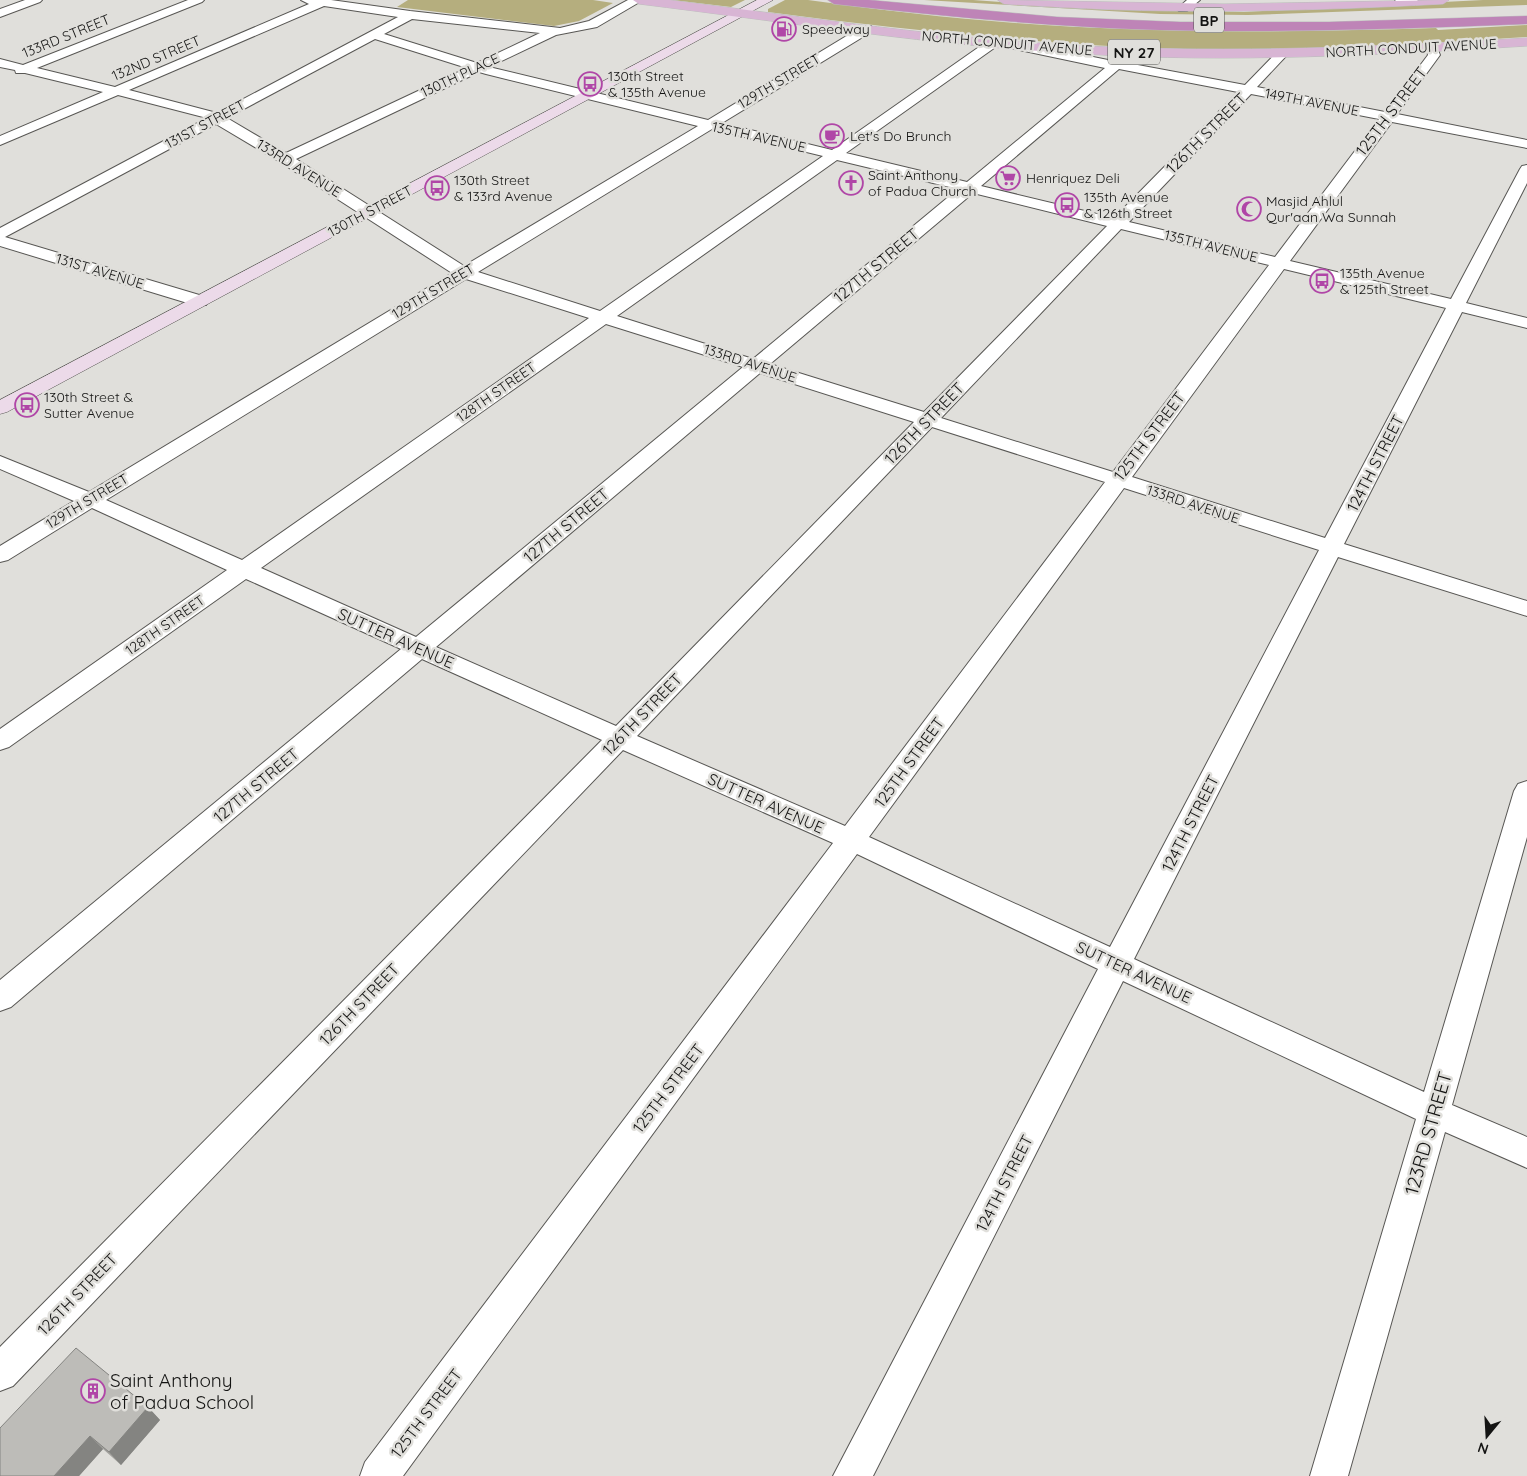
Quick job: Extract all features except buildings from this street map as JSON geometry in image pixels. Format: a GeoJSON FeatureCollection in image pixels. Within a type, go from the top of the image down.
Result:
{"type":"FeatureCollection","features":[{"type":"Feature","properties":{"kind":"highway","name":"BP"},"geometry":{"type":"LineString","coordinates":[[834,0],[1000,17],[1096,23],[1214,27],[1356,26],[1527,20]]}},
{"type":"Feature","properties":{"kind":"highway","name":"BP"},"geometry":{"type":"LineString","coordinates":[[892,0],[1049,14],[1165,19],[1308,20],[1527,13]]}},
{"type":"Feature","properties":{"kind":"highway"},"geometry":{"type":"LineString","coordinates":[[1356,26],[1527,24]]}},
{"type":"Feature","properties":{"kind":"main road","name":"NORTH CONDUIT AVENUE"},"geometry":{"type":"LineString","coordinates":[[638,0],[1124,59],[1432,48],[1527,42]]}},
{"type":"Feature","properties":{"kind":"main road"},"geometry":{"type":"LineString","coordinates":[[1004,0],[1184,9],[1443,0]]}},
{"type":"Feature","properties":{"kind":"street"},"geometry":{"type":"LineString","coordinates":[[0,13],[36,0]]}},
{"type":"Feature","properties":{"kind":"street","name":"133RD STREET"},"geometry":{"type":"LineString","coordinates":[[24,68],[198,0]]}},
{"type":"Feature","properties":{"kind":"street"},"geometry":{"type":"LineString","coordinates":[[306,0],[410,15],[553,32]]}},
{"type":"Feature","properties":{"kind":"street","name":"130TH PLACE"},"geometry":{"type":"LineString","coordinates":[[285,159],[553,32],[588,26],[638,0]]}},
{"type":"Feature","properties":{"kind":"street","name":"130TH STREET"},"geometry":{"type":"LineString","coordinates":[[0,408],[767,0]]}},
{"type":"Feature","properties":{"kind":"street"},"geometry":{"type":"LineString","coordinates":[[1184,9],[1194,0]]}},
{"type":"Feature","properties":{"kind":"street","name":"132ND STREET"},"geometry":{"type":"LineString","coordinates":[[0,141],[323,2]]}},
{"type":"Feature","properties":{"kind":"street"},"geometry":{"type":"LineString","coordinates":[[0,3],[20,6]]}},
{"type":"Feature","properties":{"kind":"street","name":"131ST STREET"},"geometry":{"type":"LineString","coordinates":[[0,234],[410,15]]}},
{"type":"Feature","properties":{"kind":"street","name":"129TH STREET"},"geometry":{"type":"LineString","coordinates":[[0,555],[463,272],[867,29]]}},
{"type":"Feature","properties":{"kind":"street","name":"135TH AVENUE"},"geometry":{"type":"LineString","coordinates":[[373,34],[476,68],[586,96],[1527,323]]}},
{"type":"Feature","properties":{"kind":"street","name":"149TH AVENUE"},"geometry":{"type":"LineString","coordinates":[[1001,44],[1124,59],[1138,68],[1527,144]]}},
{"type":"Feature","properties":{"kind":"street","name":"128TH STREET"},"geometry":{"type":"LineString","coordinates":[[0,741],[832,154],[1001,44]]}},
{"type":"Feature","properties":{"kind":"street","name":"125TH STREET"},"geometry":{"type":"LineString","coordinates":[[379,1476],[1434,55],[1432,48]]}},
{"type":"Feature","properties":{"kind":"street","name":"126TH STREET"},"geometry":{"type":"LineString","coordinates":[[0,1373],[1282,54]]}},
{"type":"Feature","properties":{"kind":"street","name":"127TH STREET"},"geometry":{"type":"LineString","coordinates":[[0,998],[1124,59]]}},
{"type":"Feature","properties":{"kind":"street","name":"133RD AVENUE"},"geometry":{"type":"LineString","coordinates":[[3,69],[24,68],[208,113],[285,159],[463,272],[1527,609]]}},
{"type":"Feature","properties":{"kind":"street","name":"124TH STREET"},"geometry":{"type":"LineString","coordinates":[[852,1476],[1527,169]]}},
{"type":"Feature","properties":{"kind":"street","name":"131ST AVENUE"},"geometry":{"type":"LineString","coordinates":[[0,241],[200,302]]}},
{"type":"Feature","properties":{"kind":"street","name":"SUTTER AVENUE"},"geometry":{"type":"LineString","coordinates":[[0,462],[90,500],[619,738],[851,840],[1434,1112],[1527,1153]]}},
{"type":"Feature","properties":{"kind":"street","name":"123RD STREET"},"geometry":{"type":"LineString","coordinates":[[1329,1476],[1527,790]]}},
{"type":"Feature","properties":{"kind":"shaded area"},"geometry":{"type":"Polygon","coordinates":[[[408,0],[593,0],[613,3],[579,21],[554,26],[397,7],[408,0]]]}},
{"type":"Feature","properties":{"kind":"shaded area"},"geometry":{"type":"Polygon","coordinates":[[[672,0],[745,0],[731,7],[672,0]]]}},
{"type":"Feature","properties":{"kind":"shaded area"},"geometry":{"type":"Polygon","coordinates":[[[785,0],[808,0],[968,19],[1089,28],[1206,31],[1436,28],[1438,30],[1527,25],[1527,37],[1312,48],[1226,50],[1131,47],[975,36],[768,12],[768,9],[785,0]]]}},
{"type":"Feature","properties":{"kind":"shaded area"},"geometry":{"type":"Polygon","coordinates":[[[924,0],[973,0],[1100,9],[1244,12],[1483,0],[1527,0],[1527,5],[1248,15],[1160,14],[924,0]]]}},
{"type":"Feature","properties":{"kind":"place","name":"Speedway"},"geometry":{"type":"Point","coordinates":[784,29]}},
{"type":"Feature","properties":{"kind":"place","name":"130th Street & 135th Avenue"},"geometry":{"type":"Point","coordinates":[590,84]}},
{"type":"Feature","properties":{"kind":"place","name":"Let's Do Brunch"},"geometry":{"type":"Point","coordinates":[832,136]}},
{"type":"Feature","properties":{"kind":"place","name":"Henriquez Deli"},"geometry":{"type":"Point","coordinates":[1008,178]}},
{"type":"Feature","properties":{"kind":"place","name":"Saint Anthony of Padua Church"},"geometry":{"type":"Point","coordinates":[851,183]}},
{"type":"Feature","properties":{"kind":"place","name":"130th Street & 133rd Avenue"},"geometry":{"type":"Point","coordinates":[437,188]}},
{"type":"Feature","properties":{"kind":"place","name":"135th Avenue & 126th Street"},"geometry":{"type":"Point","coordinates":[1067,205]}},
{"type":"Feature","properties":{"kind":"place","name":"Masjid Ahlul Qur'aan Wa Sunnah"},"geometry":{"type":"Point","coordinates":[1249,209]}},
{"type":"Feature","properties":{"kind":"place","name":"135th Avenue & 125th Street"},"geometry":{"type":"Point","coordinates":[1322,281]}},
{"type":"Feature","properties":{"kind":"place","name":"130th Street & Sutter Avenue"},"geometry":{"type":"Point","coordinates":[27,405]}},
{"type":"Feature","properties":{"kind":"place","name":"Saint Anthony of Padua School"},"geometry":{"type":"Point","coordinates":[93,1391]}}]}
